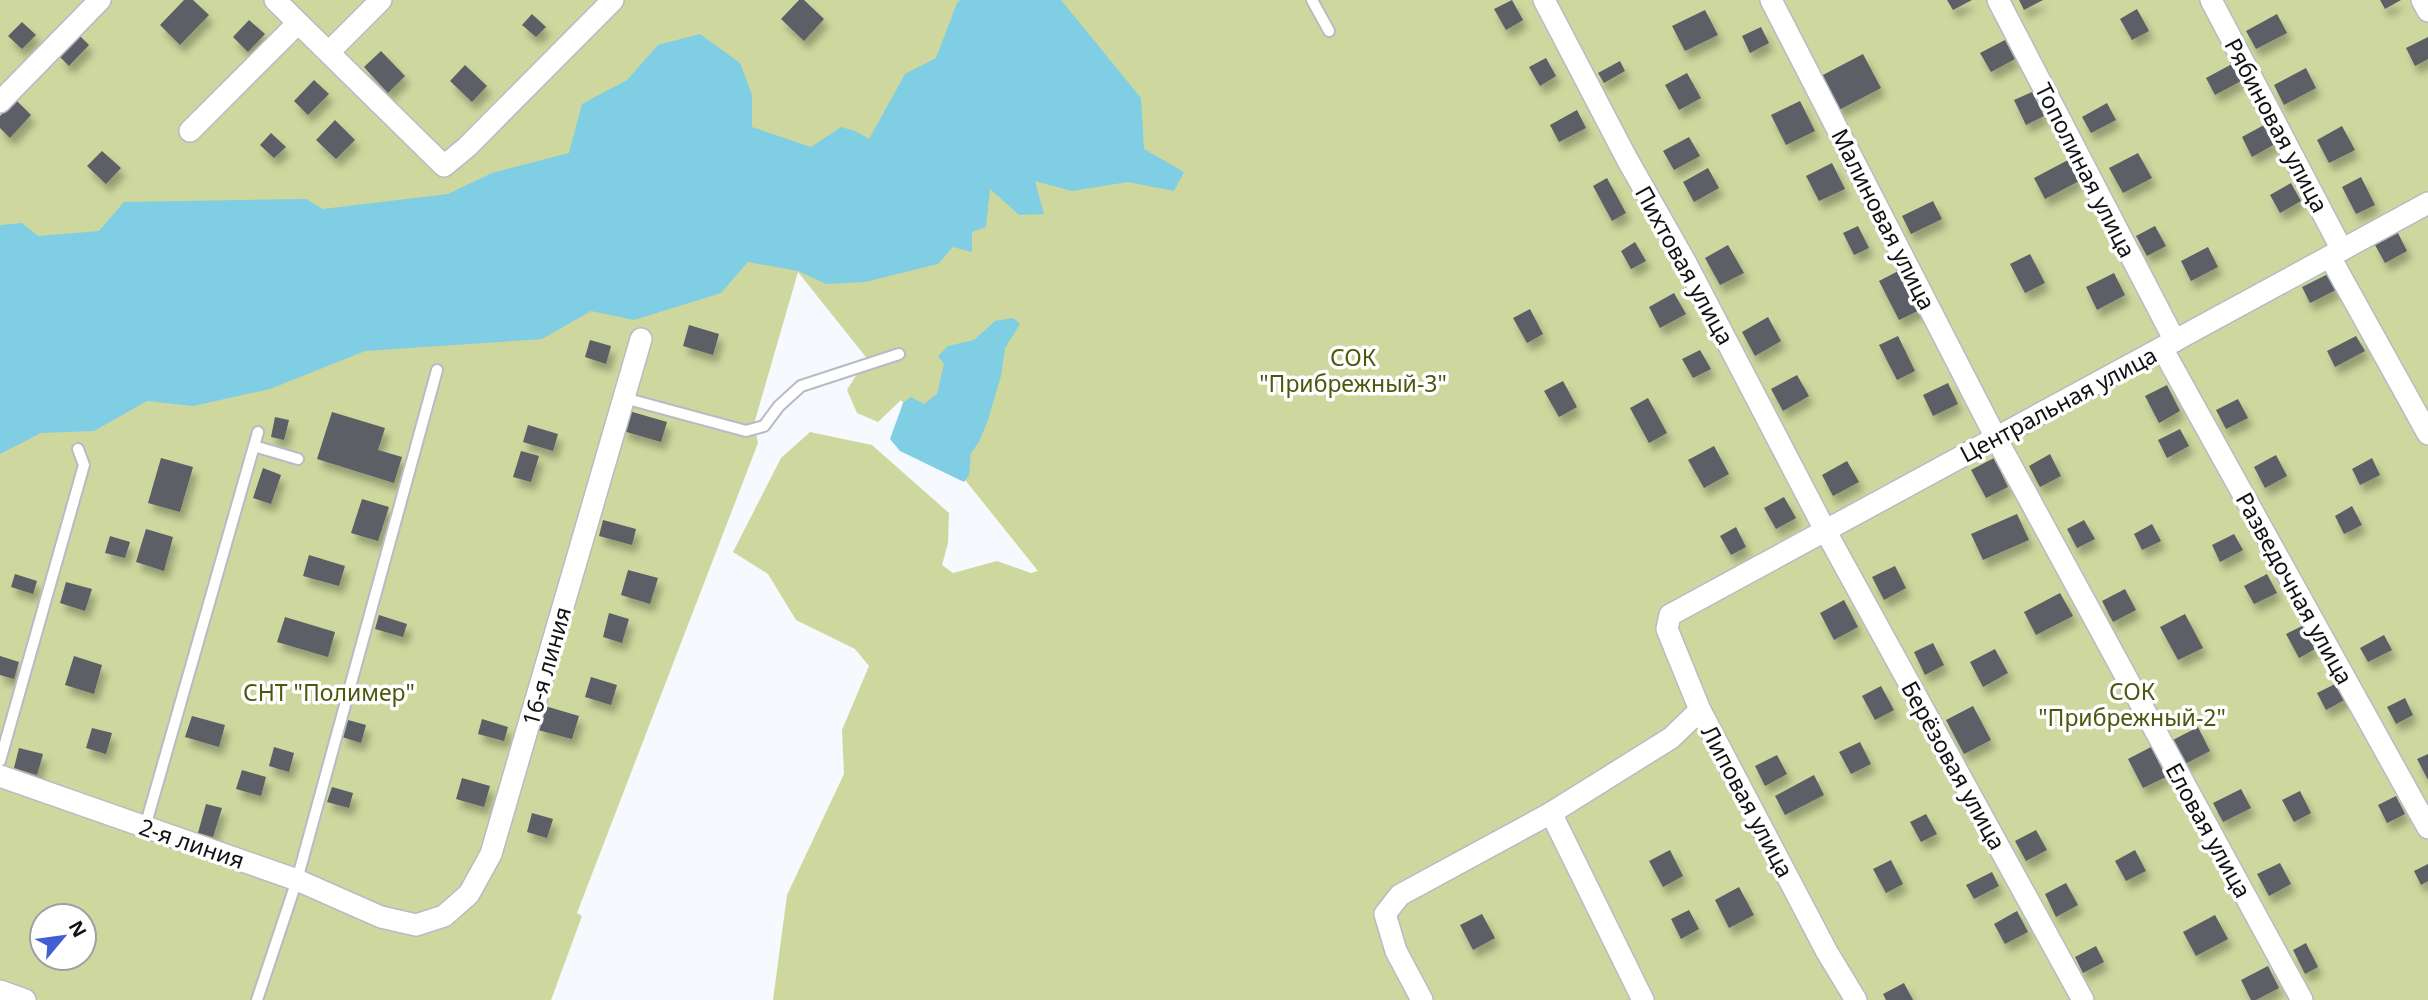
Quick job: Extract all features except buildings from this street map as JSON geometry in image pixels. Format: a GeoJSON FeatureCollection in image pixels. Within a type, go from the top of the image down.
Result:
{"type":"FeatureCollection","features":[{"type":"Feature","properties":{"kind":"street"},"geometry":{"type":"LineString","coordinates":[[0,102],[100,0]]}},
{"type":"Feature","properties":{"kind":"street"},"geometry":{"type":"LineString","coordinates":[[275,0],[444,166],[467,147],[613,0]]}},
{"type":"Feature","properties":{"kind":"street"},"geometry":{"type":"LineString","coordinates":[[329,52],[381,0]]}},
{"type":"Feature","properties":{"kind":"street","name":"Пихтовая улица"},"geometry":{"type":"LineString","coordinates":[[1544,0],[1825,530]]}},
{"type":"Feature","properties":{"kind":"street","name":"Малиновая улица"},"geometry":{"type":"LineString","coordinates":[[1771,0],[1996,438]]}},
{"type":"Feature","properties":{"kind":"street","name":"Тополиная улица"},"geometry":{"type":"LineString","coordinates":[[1998,0],[2169,344]]}},
{"type":"Feature","properties":{"kind":"street","name":"Рябиновая улица"},"geometry":{"type":"LineString","coordinates":[[2211,0],[2428,433]]}},
{"type":"Feature","properties":{"kind":"street"},"geometry":{"type":"LineString","coordinates":[[2422,0],[2428,11]]}},
{"type":"Feature","properties":{"kind":"street"},"geometry":{"type":"LineString","coordinates":[[190,131],[299,23]]}},
{"type":"Feature","properties":{"kind":"street","name":"Центральная улица"},"geometry":{"type":"LineString","coordinates":[[1687,604],[2428,204]]}},
{"type":"Feature","properties":{"kind":"street","name":"16-я линия"},"geometry":{"type":"LineString","coordinates":[[381,917],[416,925],[444,916],[469,894],[491,854],[642,339]]}},
{"type":"Feature","properties":{"kind":"street","name":"Разведочная улица"},"geometry":{"type":"LineString","coordinates":[[2169,344],[2428,828]]}},
{"type":"Feature","properties":{"kind":"street","name":"Еловая улица"},"geometry":{"type":"LineString","coordinates":[[1996,438],[2302,1000]]}},
{"type":"Feature","properties":{"kind":"street","name":"Берёзовая улица"},"geometry":{"type":"LineString","coordinates":[[1825,530],[2083,1000]]}},
{"type":"Feature","properties":{"kind":"street","name":"Липовая улица"},"geometry":{"type":"LineString","coordinates":[[1687,604],[1670,615],[1667,629],[1700,710],[1827,952],[1856,1000]]}},
{"type":"Feature","properties":{"kind":"street"},"geometry":{"type":"LineString","coordinates":[[1422,1000],[1396,951],[1385,914],[1401,895],[1551,813],[1671,738],[1700,710]]}},
{"type":"Feature","properties":{"kind":"street","name":"2-я линия"},"geometry":{"type":"LineString","coordinates":[[0,776],[297,880],[381,917]]}},
{"type":"Feature","properties":{"kind":"street"},"geometry":{"type":"LineString","coordinates":[[1551,813],[1643,1000]]}},
{"type":"Feature","properties":{"kind":"street"},"geometry":{"type":"LineString","coordinates":[[0,991],[25,1000]]}},
{"type":"Feature","properties":{"kind":"lane"},"geometry":{"type":"LineString","coordinates":[[1312,0],[1329,31]]}},
{"type":"Feature","properties":{"kind":"lane"},"geometry":{"type":"LineString","coordinates":[[624,398],[746,431],[764,426],[779,406],[801,386],[899,354]]}},
{"type":"Feature","properties":{"kind":"lane"},"geometry":{"type":"LineString","coordinates":[[257,1000],[297,880],[437,370]]}},
{"type":"Feature","properties":{"kind":"lane"},"geometry":{"type":"LineString","coordinates":[[145,827],[258,432]]}},
{"type":"Feature","properties":{"kind":"lane"},"geometry":{"type":"LineString","coordinates":[[254,446],[298,459]]}},
{"type":"Feature","properties":{"kind":"lane"},"geometry":{"type":"LineString","coordinates":[[0,761],[84,465],[78,449]]}},
{"type":"Feature","properties":{"kind":"green space"},"geometry":{"type":"Polygon","coordinates":[[[0,0],[2428,0],[2428,1000],[773,1000],[787,895],[844,774],[842,730],[869,666],[855,649],[796,620],[768,574],[733,552],[781,458],[810,432],[872,445],[949,513],[948,543],[942,565],[953,573],[997,561],[1031,573],[1038,571],[901,400],[878,422],[857,413],[847,390],[860,369],[873,366],[798,272],[754,424],[758,443],[577,913],[582,916],[551,1000],[0,1000],[0,0]]]}},
{"type":"Feature","properties":{"kind":"water"},"geometry":{"type":"Polygon","coordinates":[[[960,0],[1061,0],[1141,98],[1144,149],[1184,172],[1174,191],[1128,182],[1072,191],[1035,181],[1044,214],[1019,215],[990,189],[986,227],[972,232],[972,252],[953,247],[938,264],[865,282],[826,284],[798,271],[748,262],[721,293],[634,320],[591,311],[542,339],[365,351],[270,389],[193,406],[147,401],[94,431],[41,433],[0,454],[0,225],[22,223],[38,236],[99,231],[124,202],[306,199],[323,209],[448,194],[492,173],[569,153],[582,104],[627,80],[658,45],[700,34],[740,63],[752,95],[752,127],[811,147],[841,127],[869,139],[905,74],[936,58],[960,0]]]}},
{"type":"Feature","properties":{"kind":"water"},"geometry":{"type":"Polygon","coordinates":[[[1013,318],[1020,324],[1005,348],[1001,376],[988,420],[971,453],[969,475],[964,482],[900,451],[890,439],[903,403],[911,397],[924,404],[937,394],[944,364],[938,356],[948,346],[974,340],[995,321],[1013,318]]]}},
{"type":"Feature","properties":{"kind":"park label","name":"СОК \"Прибрежный-3\""},"geometry":{"type":"Point","coordinates":[1353,370]}},
{"type":"Feature","properties":{"kind":"park label","name":"СНТ \"Полимер\""},"geometry":{"type":"Point","coordinates":[329,692]}},
{"type":"Feature","properties":{"kind":"park label","name":"СОК \"Прибрежный-2\""},"geometry":{"type":"Point","coordinates":[2132,704]}}]}
